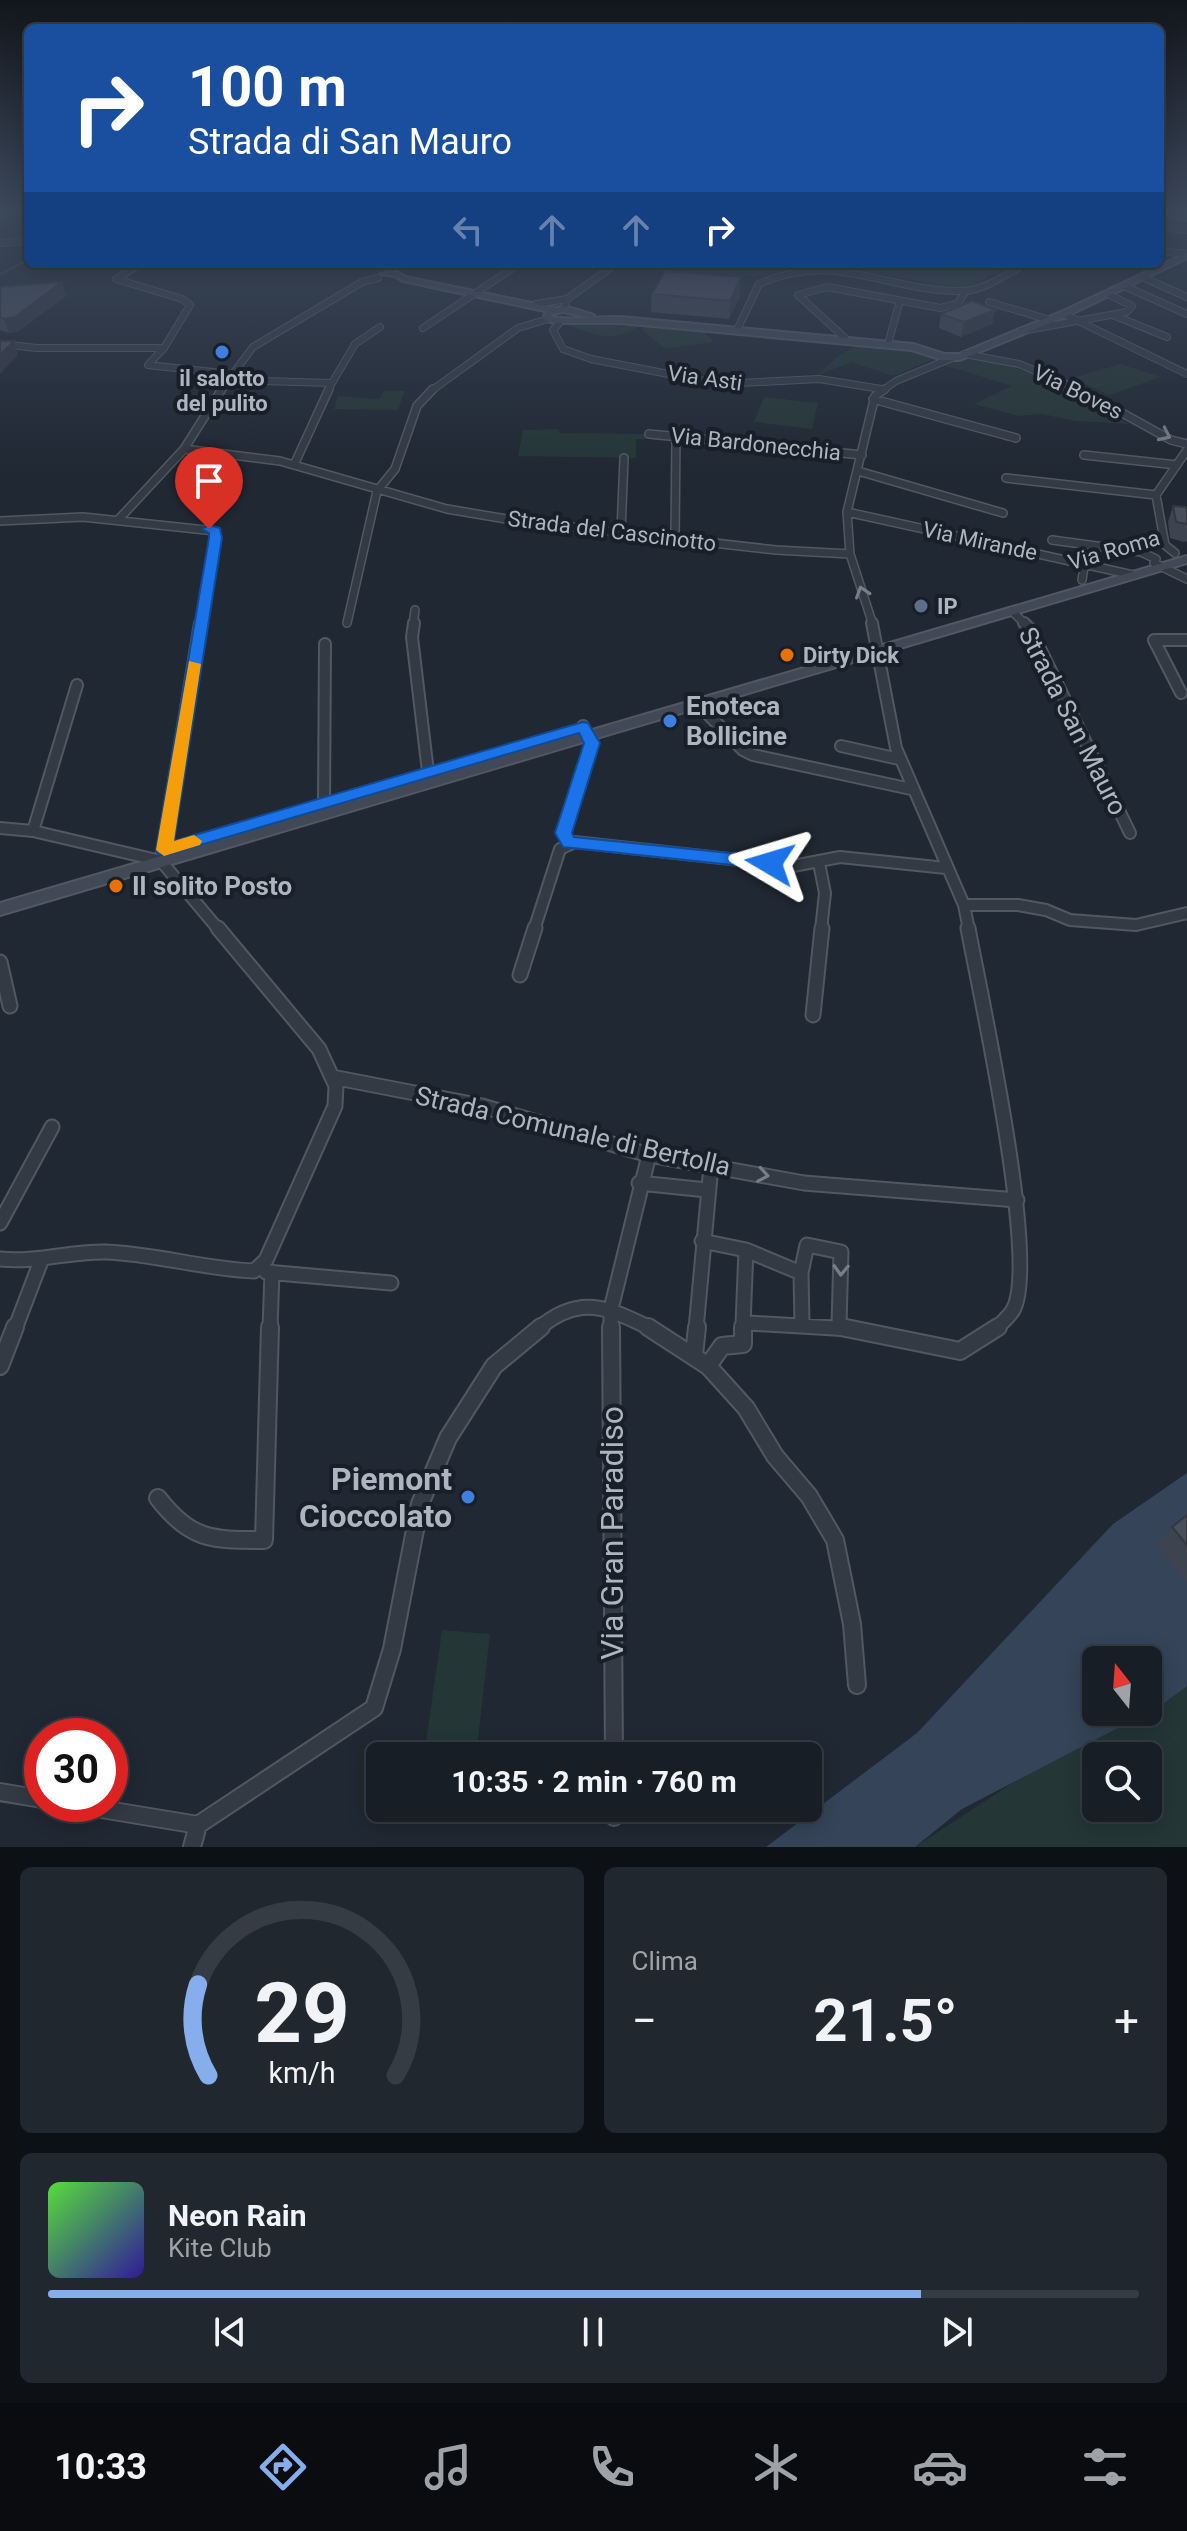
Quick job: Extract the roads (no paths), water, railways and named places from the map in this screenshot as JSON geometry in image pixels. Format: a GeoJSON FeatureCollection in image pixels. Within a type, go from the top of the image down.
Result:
{"type":"FeatureCollection","features":[{"type":"Feature","properties":{"kind":"main road"},"geometry":{"type":"LineString","coordinates":[[488,297],[556,310]]}},
{"type":"Feature","properties":{"kind":"main road"},"geometry":{"type":"LineString","coordinates":[[493,297],[536,304],[577,316],[845,338],[951,354],[986,345],[1101,297]]}},
{"type":"Feature","properties":{"kind":"main road"},"geometry":{"type":"LineString","coordinates":[[556,310],[560,322],[577,316]]}},
{"type":"Feature","properties":{"kind":"main road"},"geometry":{"type":"LineString","coordinates":[[679,324],[889,343]]}},
{"type":"Feature","properties":{"kind":"main road","name":"Via Roma"},"geometry":{"type":"LineString","coordinates":[[1056,592],[1133,575],[1181,551]]}},
{"type":"Feature","properties":{"kind":"main road","name":"Via Roma"},"geometry":{"type":"LineString","coordinates":[[1056,592],[1116,570],[1187,559]]}},
{"type":"Feature","properties":{"kind":"main road"},"geometry":{"type":"LineString","coordinates":[[0,909],[324,802],[428,772],[698,704],[875,641],[1012,611],[1056,592]]}},
{"type":"Feature","properties":{"kind":"main road"},"geometry":{"type":"LineString","coordinates":[[0,898],[141,857],[163,855],[587,731],[875,641],[1056,592]]}},
{"type":"Feature","properties":{"kind":"street"},"geometry":{"type":"LineString","coordinates":[[174,297],[189,302],[164,348],[148,365],[230,377],[332,383]]}},
{"type":"Feature","properties":{"kind":"street"},"geometry":{"type":"LineString","coordinates":[[119,519],[184,449],[253,347],[339,297]]}},
{"type":"Feature","properties":{"kind":"street"},"geometry":{"type":"LineString","coordinates":[[423,328],[468,297]]}},
{"type":"Feature","properties":{"kind":"street"},"geometry":{"type":"LineString","coordinates":[[347,623],[377,491],[395,469],[417,406],[425,395],[518,328],[556,310],[573,297]]}},
{"type":"Feature","properties":{"kind":"street"},"geometry":{"type":"LineString","coordinates":[[738,328],[753,297]]}},
{"type":"Feature","properties":{"kind":"street"},"geometry":{"type":"LineString","coordinates":[[800,297],[845,338]]}},
{"type":"Feature","properties":{"kind":"street"},"geometry":{"type":"LineString","coordinates":[[882,297],[941,308],[958,303],[964,297]]}},
{"type":"Feature","properties":{"kind":"street"},"geometry":{"type":"LineString","coordinates":[[1021,331],[1083,323],[1115,315],[1132,306],[1114,297]]}},
{"type":"Feature","properties":{"kind":"street"},"geometry":{"type":"LineString","coordinates":[[1149,297],[1187,314]]}},
{"type":"Feature","properties":{"kind":"street"},"geometry":{"type":"LineString","coordinates":[[989,302],[1050,320]]}},
{"type":"Feature","properties":{"kind":"street"},"geometry":{"type":"LineString","coordinates":[[536,304],[556,310]]}},
{"type":"Feature","properties":{"kind":"street"},"geometry":{"type":"LineString","coordinates":[[889,343],[899,304]]}},
{"type":"Feature","properties":{"kind":"street"},"geometry":{"type":"LineString","coordinates":[[1064,314],[1187,374]]}},
{"type":"Feature","properties":{"kind":"street"},"geometry":{"type":"LineString","coordinates":[[1115,315],[1167,337]]}},
{"type":"Feature","properties":{"kind":"street","name":"Via Asti"},"geometry":{"type":"LineString","coordinates":[[560,322],[553,330],[563,349],[591,359],[734,385],[819,379],[881,389]]}},
{"type":"Feature","properties":{"kind":"street"},"geometry":{"type":"LineString","coordinates":[[294,465],[332,383],[355,344],[380,327]]}},
{"type":"Feature","properties":{"kind":"street"},"geometry":{"type":"LineString","coordinates":[[0,344],[37,348],[164,348]]}},
{"type":"Feature","properties":{"kind":"street"},"geometry":{"type":"LineString","coordinates":[[743,1324],[839,1326],[960,1351],[994,1331],[1014,1309],[1018,1271],[1017,1200],[964,905],[899,759],[875,641],[850,554],[847,512],[873,399],[881,389],[951,354]]}},
{"type":"Feature","properties":{"kind":"street","name":"Via Boves"},"geometry":{"type":"LineString","coordinates":[[951,354],[984,355],[1032,368],[1187,447]]}},
{"type":"Feature","properties":{"kind":"street"},"geometry":{"type":"LineString","coordinates":[[873,399],[1016,438]]}},
{"type":"Feature","properties":{"kind":"street","name":"Via Bardonecchia"},"geometry":{"type":"LineString","coordinates":[[649,434],[862,455]]}},
{"type":"Feature","properties":{"kind":"street"},"geometry":{"type":"LineString","coordinates":[[675,538],[676,435]]}},
{"type":"Feature","properties":{"kind":"street"},"geometry":{"type":"LineString","coordinates":[[1181,551],[1165,545],[1156,495],[1187,447]]}},
{"type":"Feature","properties":{"kind":"street","name":"Strada del Cascinotto"},"geometry":{"type":"LineString","coordinates":[[184,449],[294,465],[447,509],[621,532],[850,554]]}},
{"type":"Feature","properties":{"kind":"street"},"geometry":{"type":"LineString","coordinates":[[1084,455],[1177,465]]}},
{"type":"Feature","properties":{"kind":"street"},"geometry":{"type":"LineString","coordinates":[[621,532],[624,458]]}},
{"type":"Feature","properties":{"kind":"street"},"geometry":{"type":"LineString","coordinates":[[858,471],[1003,513]]}},
{"type":"Feature","properties":{"kind":"street"},"geometry":{"type":"LineString","coordinates":[[1006,478],[1156,495]]}},
{"type":"Feature","properties":{"kind":"street","name":"Via Mirande"},"geometry":{"type":"LineString","coordinates":[[847,512],[1133,575]]}},
{"type":"Feature","properties":{"kind":"street"},"geometry":{"type":"LineString","coordinates":[[0,521],[119,519],[215,531],[163,855],[319,1049],[338,1096],[266,1260],[254,1271]]}},
{"type":"Feature","properties":{"kind":"street","name":"Via Mirande"},"geometry":{"type":"LineString","coordinates":[[848,522],[885,521]]}},
{"type":"Feature","properties":{"kind":"street"},"geometry":{"type":"LineString","coordinates":[[1052,540],[1141,552],[1187,579]]}},
{"type":"Feature","properties":{"kind":"street","name":"Via Mirande"},"geometry":{"type":"LineString","coordinates":[[1075,561],[1084,567],[1082,580]]}},
{"type":"Feature","properties":{"kind":"street"},"geometry":{"type":"LineString","coordinates":[[415,610],[412,637],[428,772]]}},
{"type":"Feature","properties":{"kind":"street","name":"Strada San Mauro"},"geometry":{"type":"LineString","coordinates":[[1012,611],[1031,630],[1130,833]]}},
{"type":"Feature","properties":{"kind":"street"},"geometry":{"type":"LineString","coordinates":[[1181,693],[1154,640],[1187,640]]}},
{"type":"Feature","properties":{"kind":"street"},"geometry":{"type":"LineString","coordinates":[[324,802],[325,644]]}},
{"type":"Feature","properties":{"kind":"street"},"geometry":{"type":"LineString","coordinates":[[33,831],[77,685]]}},
{"type":"Feature","properties":{"kind":"street"},"geometry":{"type":"LineString","coordinates":[[698,704],[743,750],[753,755],[911,789]]}},
{"type":"Feature","properties":{"kind":"street"},"geometry":{"type":"LineString","coordinates":[[569,843],[564,833],[592,743],[587,731]]}},
{"type":"Feature","properties":{"kind":"street"},"geometry":{"type":"LineString","coordinates":[[841,746],[899,759]]}},
{"type":"Feature","properties":{"kind":"street"},"geometry":{"type":"LineString","coordinates":[[0,828],[33,831],[141,857]]}},
{"type":"Feature","properties":{"kind":"street"},"geometry":{"type":"LineString","coordinates":[[520,975],[553,865],[560,849],[569,843],[587,841],[793,866],[840,857],[946,868]]}},
{"type":"Feature","properties":{"kind":"street"},"geometry":{"type":"LineString","coordinates":[[813,1015],[825,893],[819,863]]}},
{"type":"Feature","properties":{"kind":"street"},"geometry":{"type":"LineString","coordinates":[[964,905],[1018,905],[1046,910],[1070,920],[1136,925],[1187,913]]}},
{"type":"Feature","properties":{"kind":"street"},"geometry":{"type":"LineString","coordinates":[[0,962],[10,1006]]}},
{"type":"Feature","properties":{"kind":"street","name":"Strada Comunale di Bertolla"},"geometry":{"type":"LineString","coordinates":[[332,1077],[482,1106],[649,1155],[804,1183],[1017,1200]]}},
{"type":"Feature","properties":{"kind":"street"},"geometry":{"type":"LineString","coordinates":[[0,1223],[52,1127]]}},
{"type":"Feature","properties":{"kind":"street","name":"Via Gran Paradiso"},"geometry":{"type":"LineString","coordinates":[[614,1742],[611,1309],[639,1183],[649,1155]]}},
{"type":"Feature","properties":{"kind":"street"},"geometry":{"type":"LineString","coordinates":[[701,1361],[702,1241],[711,1166]]}},
{"type":"Feature","properties":{"kind":"street"},"geometry":{"type":"LineString","coordinates":[[639,1183],[707,1190]]}},
{"type":"Feature","properties":{"kind":"street"},"geometry":{"type":"LineString","coordinates":[[702,1241],[746,1250],[801,1273]]}},
{"type":"Feature","properties":{"kind":"street"},"geometry":{"type":"LineString","coordinates":[[802,1324],[801,1273],[807,1245],[841,1252],[839,1326]]}},
{"type":"Feature","properties":{"kind":"street"},"geometry":{"type":"LineString","coordinates":[[701,1361],[722,1346],[743,1344],[746,1250]]}},
{"type":"Feature","properties":{"kind":"street"},"geometry":{"type":"LineString","coordinates":[[0,1259],[41,1261],[96,1252],[149,1254],[213,1269],[391,1283]]}},
{"type":"Feature","properties":{"kind":"street"},"geometry":{"type":"LineString","coordinates":[[0,1366],[41,1261]]}},
{"type":"Feature","properties":{"kind":"street"},"geometry":{"type":"LineString","coordinates":[[158,1498],[169,1514],[203,1541],[264,1540],[272,1272]]}},
{"type":"Feature","properties":{"kind":"street"},"geometry":{"type":"LineString","coordinates":[[192,1847],[198,1825],[374,1708],[392,1649],[420,1504],[448,1438],[494,1366],[547,1321],[585,1305],[611,1309],[662,1333],[701,1361],[746,1408],[775,1456],[809,1496],[835,1540],[852,1624],[857,1685]]}},
{"type":"Feature","properties":{"kind":"street"},"geometry":{"type":"LineString","coordinates":[[0,1792],[24,1796]]}},
{"type":"Feature","properties":{"kind":"street"},"geometry":{"type":"LineString","coordinates":[[128,1813],[198,1825]]}},
{"type":"Feature","properties":{"kind":"water"},"geometry":{"type":"Polygon","coordinates":[[[1187,1473],[1187,1686],[1162,1705],[1162,1646],[1082,1646],[1082,1726],[1122,1726],[1091,1742],[1082,1742],[1082,1747],[962,1809],[915,1847],[766,1847],[799,1822],[822,1822],[822,1805],[917,1733],[1113,1524],[1187,1473]]]}},
{"type":"Feature","properties":{"kind":"place","name":"il salotto del pulito"},"geometry":{"type":"Point","coordinates":[222,352]}},
{"type":"Feature","properties":{"kind":"place","name":"IP"},"geometry":{"type":"Point","coordinates":[921,606]}},
{"type":"Feature","properties":{"kind":"place","name":"Dirty Dick"},"geometry":{"type":"Point","coordinates":[787,655]}},
{"type":"Feature","properties":{"kind":"place","name":"Enoteca Bollicine"},"geometry":{"type":"Point","coordinates":[670,721]}},
{"type":"Feature","properties":{"kind":"place","name":"Il solito Posto"},"geometry":{"type":"Point","coordinates":[116,886]}},
{"type":"Feature","properties":{"kind":"place","name":"Piemont Cioccolato"},"geometry":{"type":"Point","coordinates":[468,1497]}}]}
